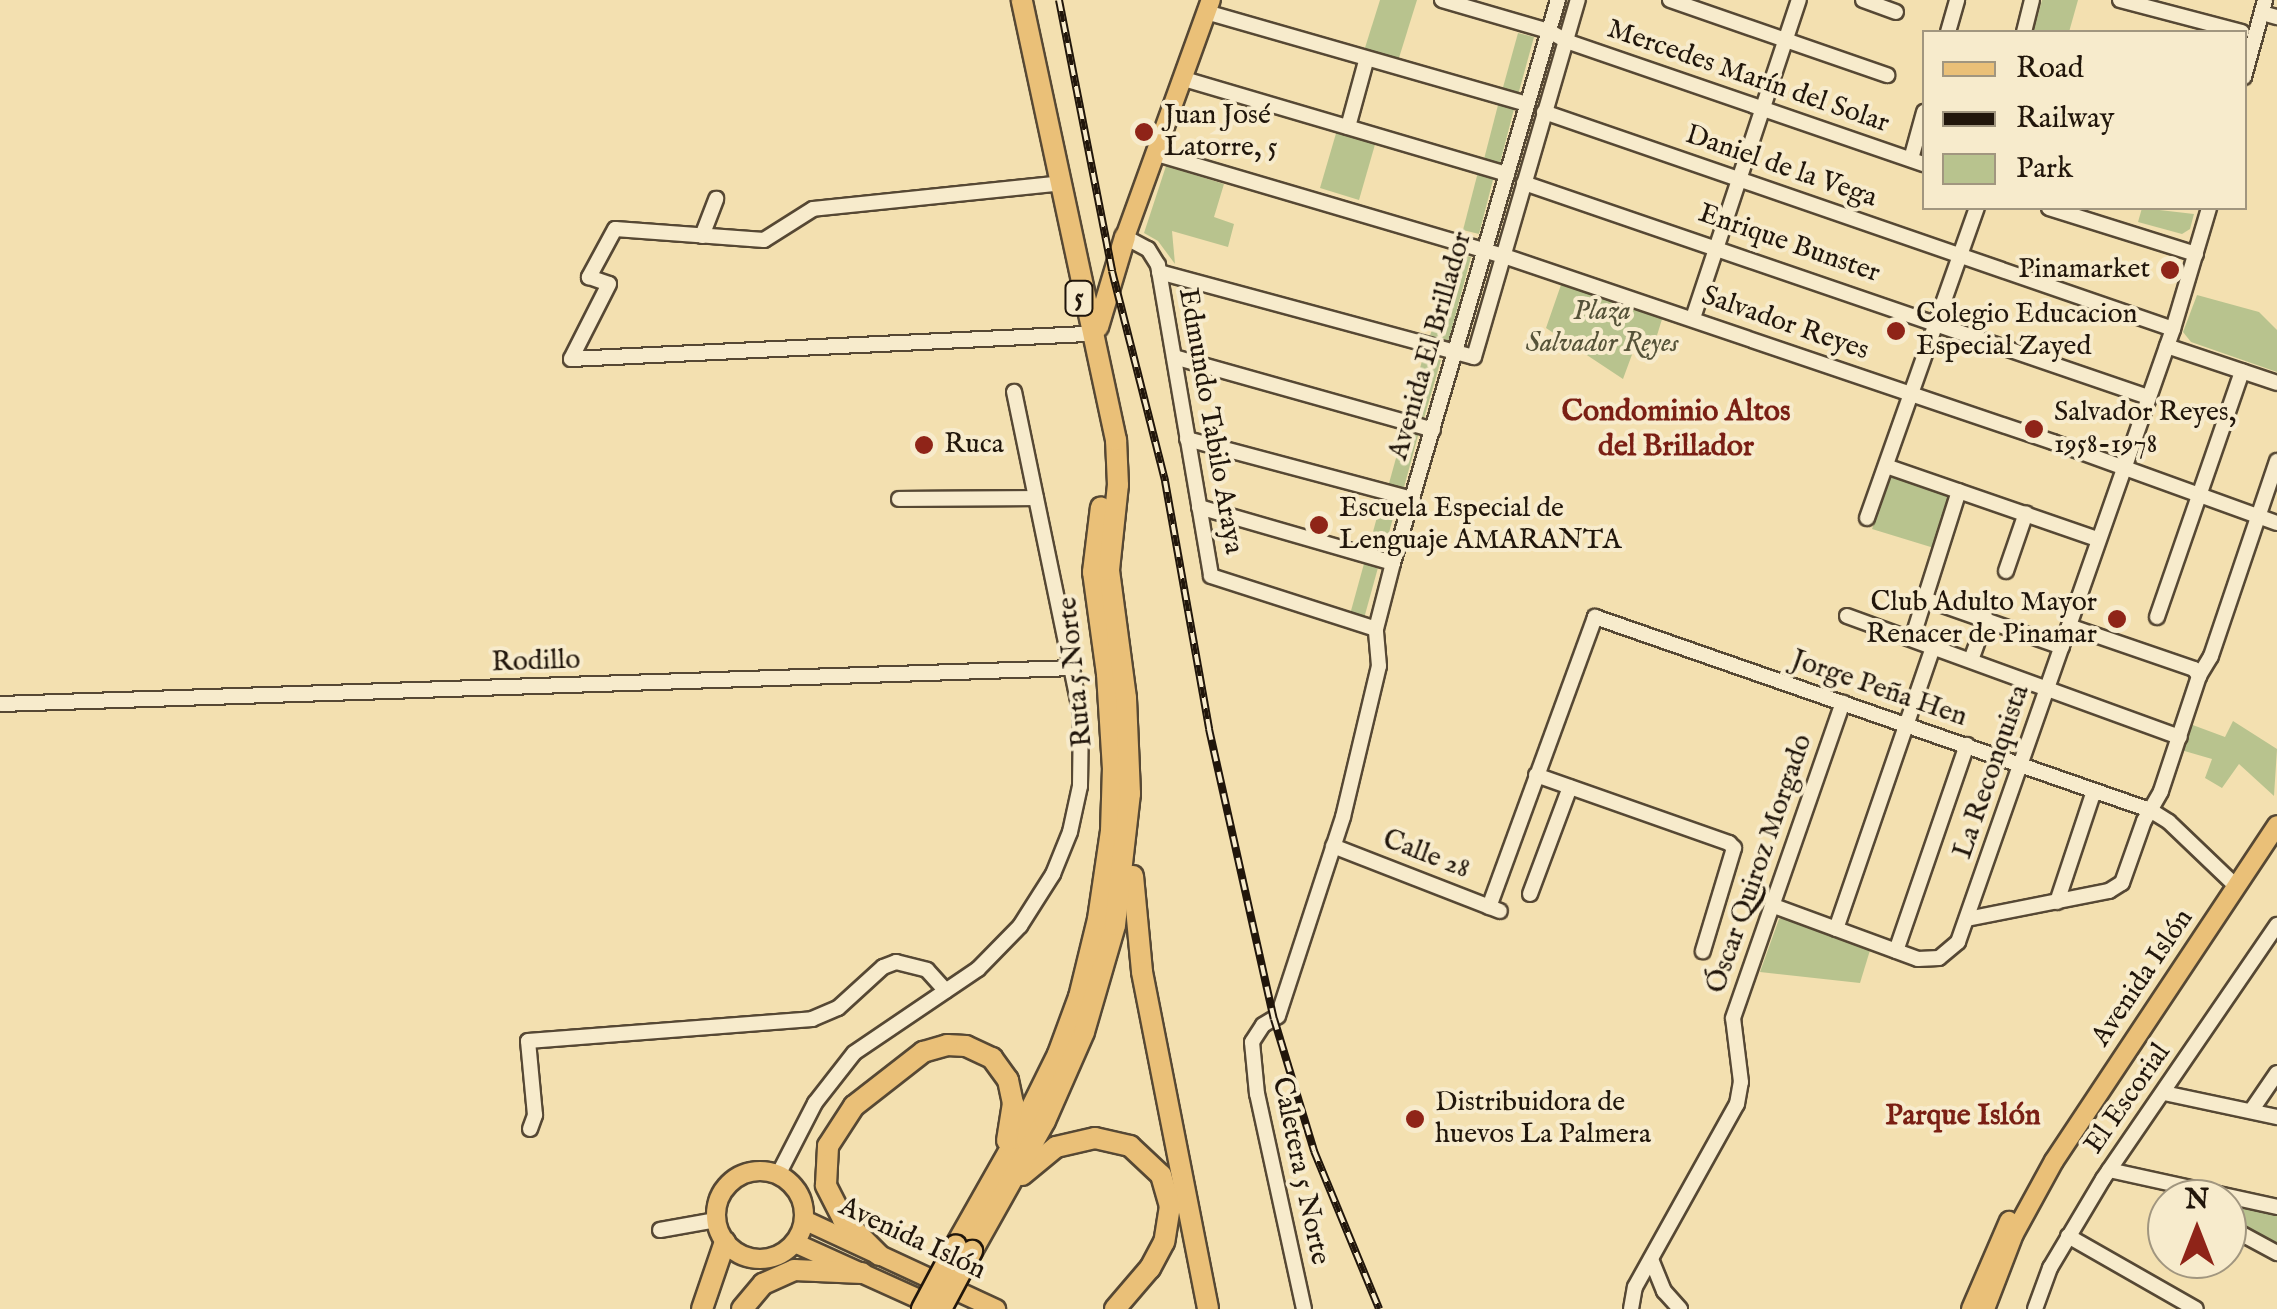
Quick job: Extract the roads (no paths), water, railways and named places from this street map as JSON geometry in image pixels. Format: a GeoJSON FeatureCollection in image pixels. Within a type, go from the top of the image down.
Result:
{"type":"FeatureCollection","features":[{"type":"Feature","properties":{"kind":"highway","name":"Ruta 5 Norte"},"geometry":{"type":"LineString","coordinates":[[922,1309],[1007,1191],[1058,1095],[1095,999],[1120,892],[1130,794],[1126,698],[1109,570],[1118,455],[1014,0]]}},
{"type":"Feature","properties":{"kind":"highway","name":"Ruta 5 Norte"},"geometry":{"type":"LineString","coordinates":[[942,1309],[964,1248],[1045,1082],[1074,1011],[1093,944],[1109,846],[1110,706],[1093,572],[1108,449],[1082,276],[1022,0]]}},
{"type":"Feature","properties":{"kind":"highway"},"geometry":{"type":"LineString","coordinates":[[1091,336],[1125,237]]}},
{"type":"Feature","properties":{"kind":"highway"},"geometry":{"type":"LineString","coordinates":[[1082,276],[1100,277],[1112,271]]}},
{"type":"Feature","properties":{"kind":"highway"},"geometry":{"type":"LineString","coordinates":[[1130,794],[1133,893],[1142,972],[1208,1309]]}},
{"type":"Feature","properties":{"kind":"highway"},"geometry":{"type":"LineString","coordinates":[[879,1255],[836,1210],[826,1185],[826,1156],[842,1119],[916,1057],[930,1049],[957,1045],[984,1052],[998,1064],[1013,1103],[1000,1168]]}},
{"type":"Feature","properties":{"kind":"highway"},"geometry":{"type":"LineString","coordinates":[[1007,1191],[1050,1152],[1084,1138],[1120,1142],[1155,1166],[1169,1194],[1168,1230],[1155,1261],[1116,1309]]}},
{"type":"Feature","properties":{"kind":"highway"},"geometry":{"type":"LineString","coordinates":[[702,1309],[725,1242]]}},
{"type":"Feature","properties":{"kind":"highway"},"geometry":{"type":"LineString","coordinates":[[742,1309],[763,1284],[783,1274],[815,1268],[862,1272]]}},
{"type":"Feature","properties":{"kind":"main road"},"geometry":{"type":"LineString","coordinates":[[1125,237],[1209,6]]}},
{"type":"Feature","properties":{"kind":"main road","name":"Avenida Islón"},"geometry":{"type":"LineString","coordinates":[[1970,1309],[2012,1216],[2054,1161],[2277,825]]}},
{"type":"Feature","properties":{"kind":"main road","name":"Avenida Islón"},"geometry":{"type":"LineString","coordinates":[[1985,1309],[2014,1234],[2054,1161]]}},
{"type":"Feature","properties":{"kind":"main road"},"geometry":{"type":"LineString","coordinates":[[758,1171],[778,1174],[799,1193],[804,1220],[795,1243],[779,1255],[760,1260],[740,1255],[725,1242],[716,1220],[723,1190],[738,1176],[758,1171]]}},
{"type":"Feature","properties":{"kind":"main road","name":"Avenida Islón"},"geometry":{"type":"LineString","coordinates":[[804,1220],[996,1309]]}},
{"type":"Feature","properties":{"kind":"main road","name":"Avenida Islón"},"geometry":{"type":"LineString","coordinates":[[795,1243],[942,1309]]}},
{"type":"Feature","properties":{"kind":"street","name":"Mercedes Marín del Solar"},"geometry":{"type":"LineString","coordinates":[[1442,0],[1549,31],[1566,41],[1918,162]]}},
{"type":"Feature","properties":{"kind":"street","name":"Avenida El Brillador"},"geometry":{"type":"LineString","coordinates":[[1252,1042],[1263,1025],[1278,1016],[1334,846],[1378,666],[1376,629],[1558,0]]}},
{"type":"Feature","properties":{"kind":"street","name":"Avenida El Brillador"},"geometry":{"type":"LineString","coordinates":[[1455,352],[1474,357],[1578,0]]}},
{"type":"Feature","properties":{"kind":"street"},"geometry":{"type":"LineString","coordinates":[[1670,0],[1887,76]]}},
{"type":"Feature","properties":{"kind":"street"},"geometry":{"type":"LineString","coordinates":[[1694,318],[1714,245],[1799,0]]}},
{"type":"Feature","properties":{"kind":"street"},"geometry":{"type":"LineString","coordinates":[[1864,0],[1896,12]]}},
{"type":"Feature","properties":{"kind":"street"},"geometry":{"type":"LineString","coordinates":[[1949,30],[1957,0]]}},
{"type":"Feature","properties":{"kind":"street"},"geometry":{"type":"LineString","coordinates":[[2024,30],[2032,0]]}},
{"type":"Feature","properties":{"kind":"street"},"geometry":{"type":"LineString","coordinates":[[2120,0],[2232,30]]}},
{"type":"Feature","properties":{"kind":"street"},"geometry":{"type":"LineString","coordinates":[[1209,6],[1366,60],[1527,104]]}},
{"type":"Feature","properties":{"kind":"street"},"geometry":{"type":"LineString","coordinates":[[2247,34],[2268,10]]}},
{"type":"Feature","properties":{"kind":"street"},"geometry":{"type":"LineString","coordinates":[[1348,127],[1366,60]]}},
{"type":"Feature","properties":{"kind":"street"},"geometry":{"type":"LineString","coordinates":[[1184,79],[1507,174]]}},
{"type":"Feature","properties":{"kind":"street","name":"Daniel de la Vega"},"geometry":{"type":"LineString","coordinates":[[1544,112],[2173,329]]}},
{"type":"Feature","properties":{"kind":"street"},"geometry":{"type":"LineString","coordinates":[[1918,162],[1922,129]]}},
{"type":"Feature","properties":{"kind":"street","name":"Salvador Reyes"},"geometry":{"type":"LineString","coordinates":[[1157,154],[1486,250],[1694,318],[2277,523]]}},
{"type":"Feature","properties":{"kind":"street","name":"Enrique Bunster"},"geometry":{"type":"LineString","coordinates":[[1524,183],[2148,396]]}},
{"type":"Feature","properties":{"kind":"street"},"geometry":{"type":"LineString","coordinates":[[1054,184],[813,209],[764,240],[616,230],[589,277],[608,284],[571,359],[1091,336]]}},
{"type":"Feature","properties":{"kind":"street"},"geometry":{"type":"LineString","coordinates":[[702,236],[716,199]]}},
{"type":"Feature","properties":{"kind":"street"},"geometry":{"type":"LineString","coordinates":[[1867,518],[1976,210]]}},
{"type":"Feature","properties":{"kind":"street"},"geometry":{"type":"LineString","coordinates":[[2055,210],[2196,254]]}},
{"type":"Feature","properties":{"kind":"street","name":"La Reconquista"},"geometry":{"type":"LineString","coordinates":[[1896,952],[1926,960],[1950,952],[1967,919],[2173,329],[2208,210]]}},
{"type":"Feature","properties":{"kind":"street","name":"Edmundo Tabilo Araya"},"geometry":{"type":"LineString","coordinates":[[1125,237],[1148,248],[1159,272],[1210,576],[1376,629]]}},
{"type":"Feature","properties":{"kind":"street"},"geometry":{"type":"LineString","coordinates":[[1159,272],[1455,352]]}},
{"type":"Feature","properties":{"kind":"street"},"geometry":{"type":"LineString","coordinates":[[2167,346],[2277,383]]}},
{"type":"Feature","properties":{"kind":"street"},"geometry":{"type":"LineString","coordinates":[[1174,358],[1433,430]]}},
{"type":"Feature","properties":{"kind":"street"},"geometry":{"type":"LineString","coordinates":[[2156,616],[2242,371]]}},
{"type":"Feature","properties":{"kind":"street"},"geometry":{"type":"LineString","coordinates":[[778,1174],[836,1071],[875,1036],[978,970],[1020,926],[1062,854],[1076,810],[1082,762],[1073,668],[1014,392]]}},
{"type":"Feature","properties":{"kind":"street"},"geometry":{"type":"LineString","coordinates":[[1187,439],[1412,498]]}},
{"type":"Feature","properties":{"kind":"street"},"geometry":{"type":"LineString","coordinates":[[1967,919],[2119,887],[2180,737],[2199,676],[2211,656],[2277,461]]}},
{"type":"Feature","properties":{"kind":"street"},"geometry":{"type":"LineString","coordinates":[[1886,466],[2097,540]]}},
{"type":"Feature","properties":{"kind":"street"},"geometry":{"type":"LineString","coordinates":[[1912,639],[1959,491]]}},
{"type":"Feature","properties":{"kind":"street"},"geometry":{"type":"LineString","coordinates":[[900,500],[1036,498]]}},
{"type":"Feature","properties":{"kind":"street"},"geometry":{"type":"LineString","coordinates":[[1199,507],[1394,563]]}},
{"type":"Feature","properties":{"kind":"street"},"geometry":{"type":"LineString","coordinates":[[2006,572],[2026,513]]}},
{"type":"Feature","properties":{"kind":"street"},"geometry":{"type":"LineString","coordinates":[[1925,598],[2062,646]]}},
{"type":"Feature","properties":{"kind":"street"},"geometry":{"type":"LineString","coordinates":[[1846,616],[2180,737]]}},
{"type":"Feature","properties":{"kind":"street","name":"Jorge Peña Hen"},"geometry":{"type":"LineString","coordinates":[[1536,776],[1595,617],[2150,810],[2169,822],[2237,887]]}},
{"type":"Feature","properties":{"kind":"street"},"geometry":{"type":"LineString","coordinates":[[1971,660],[1986,619]]}},
{"type":"Feature","properties":{"kind":"street"},"geometry":{"type":"LineString","coordinates":[[2069,626],[2194,670],[2199,676]]}},
{"type":"Feature","properties":{"kind":"street"},"geometry":{"type":"LineString","coordinates":[[1836,929],[1933,647]]}},
{"type":"Feature","properties":{"kind":"street","name":"Rodillo"},"geometry":{"type":"LineString","coordinates":[[0,704],[1073,668]]}},
{"type":"Feature","properties":{"kind":"street","name":"Óscar Quiroz Morgado"},"geometry":{"type":"LineString","coordinates":[[1631,1309],[1632,1292],[1738,1104],[1741,1082],[1733,1018],[1843,702]]}},
{"type":"Feature","properties":{"kind":"street"},"geometry":{"type":"LineString","coordinates":[[1774,906],[1896,952],[1967,745]]}},
{"type":"Feature","properties":{"kind":"street"},"geometry":{"type":"LineString","coordinates":[[1536,776],[1734,848],[1703,951]]}},
{"type":"Feature","properties":{"kind":"street","name":"Calle 28"},"geometry":{"type":"LineString","coordinates":[[1334,846],[1495,909],[1536,776]]}},
{"type":"Feature","properties":{"kind":"street"},"geometry":{"type":"LineString","coordinates":[[1530,894],[1570,787]]}},
{"type":"Feature","properties":{"kind":"street"},"geometry":{"type":"LineString","coordinates":[[2057,902],[2094,791]]}},
{"type":"Feature","properties":{"kind":"street","name":"El Escorial"},"geometry":{"type":"LineString","coordinates":[[2035,1309],[2068,1236],[2109,1170],[2277,926]]}},
{"type":"Feature","properties":{"kind":"street"},"geometry":{"type":"LineString","coordinates":[[530,1129],[534,1108],[528,1041],[812,1018],[838,1008],[882,967],[896,962],[927,970],[946,991]]}},
{"type":"Feature","properties":{"kind":"street","name":"Caletera 5 Norte"},"geometry":{"type":"LineString","coordinates":[[1252,1042],[1257,1094],[1304,1309]]}},
{"type":"Feature","properties":{"kind":"street"},"geometry":{"type":"LineString","coordinates":[[2251,1112],[2277,1074]]}},
{"type":"Feature","properties":{"kind":"street"},"geometry":{"type":"LineString","coordinates":[[2164,1093],[2277,1117]]}},
{"type":"Feature","properties":{"kind":"street"},"geometry":{"type":"LineString","coordinates":[[2109,1170],[2147,1181]]}},
{"type":"Feature","properties":{"kind":"street"},"geometry":{"type":"LineString","coordinates":[[2247,1201],[2277,1206]]}},
{"type":"Feature","properties":{"kind":"street"},"geometry":{"type":"LineString","coordinates":[[660,1230],[716,1220]]}},
{"type":"Feature","properties":{"kind":"street"},"geometry":{"type":"LineString","coordinates":[[2068,1236],[2196,1309]]}},
{"type":"Feature","properties":{"kind":"street"},"geometry":{"type":"LineString","coordinates":[[2247,1237],[2277,1254]]}},
{"type":"Feature","properties":{"kind":"street"},"geometry":{"type":"LineString","coordinates":[[1651,1259],[1673,1307]]}},
{"type":"Feature","properties":{"kind":"railway"},"geometry":{"type":"LineString","coordinates":[[1059,0],[1112,271],[1165,481],[1209,729],[1274,1019],[1314,1151],[1379,1309]]}},
{"type":"Feature","properties":{"kind":"place","name":"Juan José Latorre, 5"},"geometry":{"type":"Point","coordinates":[1144,132]}},
{"type":"Feature","properties":{"kind":"place","name":"Pinamarket"},"geometry":{"type":"Point","coordinates":[2170,270]}},
{"type":"Feature","properties":{"kind":"place","name":"Colegio Educacion Especial Zayed"},"geometry":{"type":"Point","coordinates":[1896,331]}},
{"type":"Feature","properties":{"kind":"place","name":"Salvador Reyes, 1958-1978"},"geometry":{"type":"Point","coordinates":[2034,429]}},
{"type":"Feature","properties":{"kind":"place","name":"Ruca"},"geometry":{"type":"Point","coordinates":[924,445]}},
{"type":"Feature","properties":{"kind":"place","name":"Escuela Especial de Lenguaje AMARANTA"},"geometry":{"type":"Point","coordinates":[1319,525]}},
{"type":"Feature","properties":{"kind":"place","name":"Club Adulto Mayor Renacer de Pinamar"},"geometry":{"type":"Point","coordinates":[2117,619]}},
{"type":"Feature","properties":{"kind":"place","name":"Distribuidora de huevos La Palmera"},"geometry":{"type":"Point","coordinates":[1415,1119]}},
{"type":"Feature","properties":{"kind":"district","name":"Condominio Altos del Brillador"},"geometry":{"type":"Point","coordinates":[1676,429]}},
{"type":"Feature","properties":{"kind":"district","name":"Parque Islón"},"geometry":{"type":"Point","coordinates":[1963,1116]}},
{"type":"Feature","properties":{"kind":"park label","name":"Plaza Salvador Reyes"},"geometry":{"type":"Point","coordinates":[1602,328]}}]}
